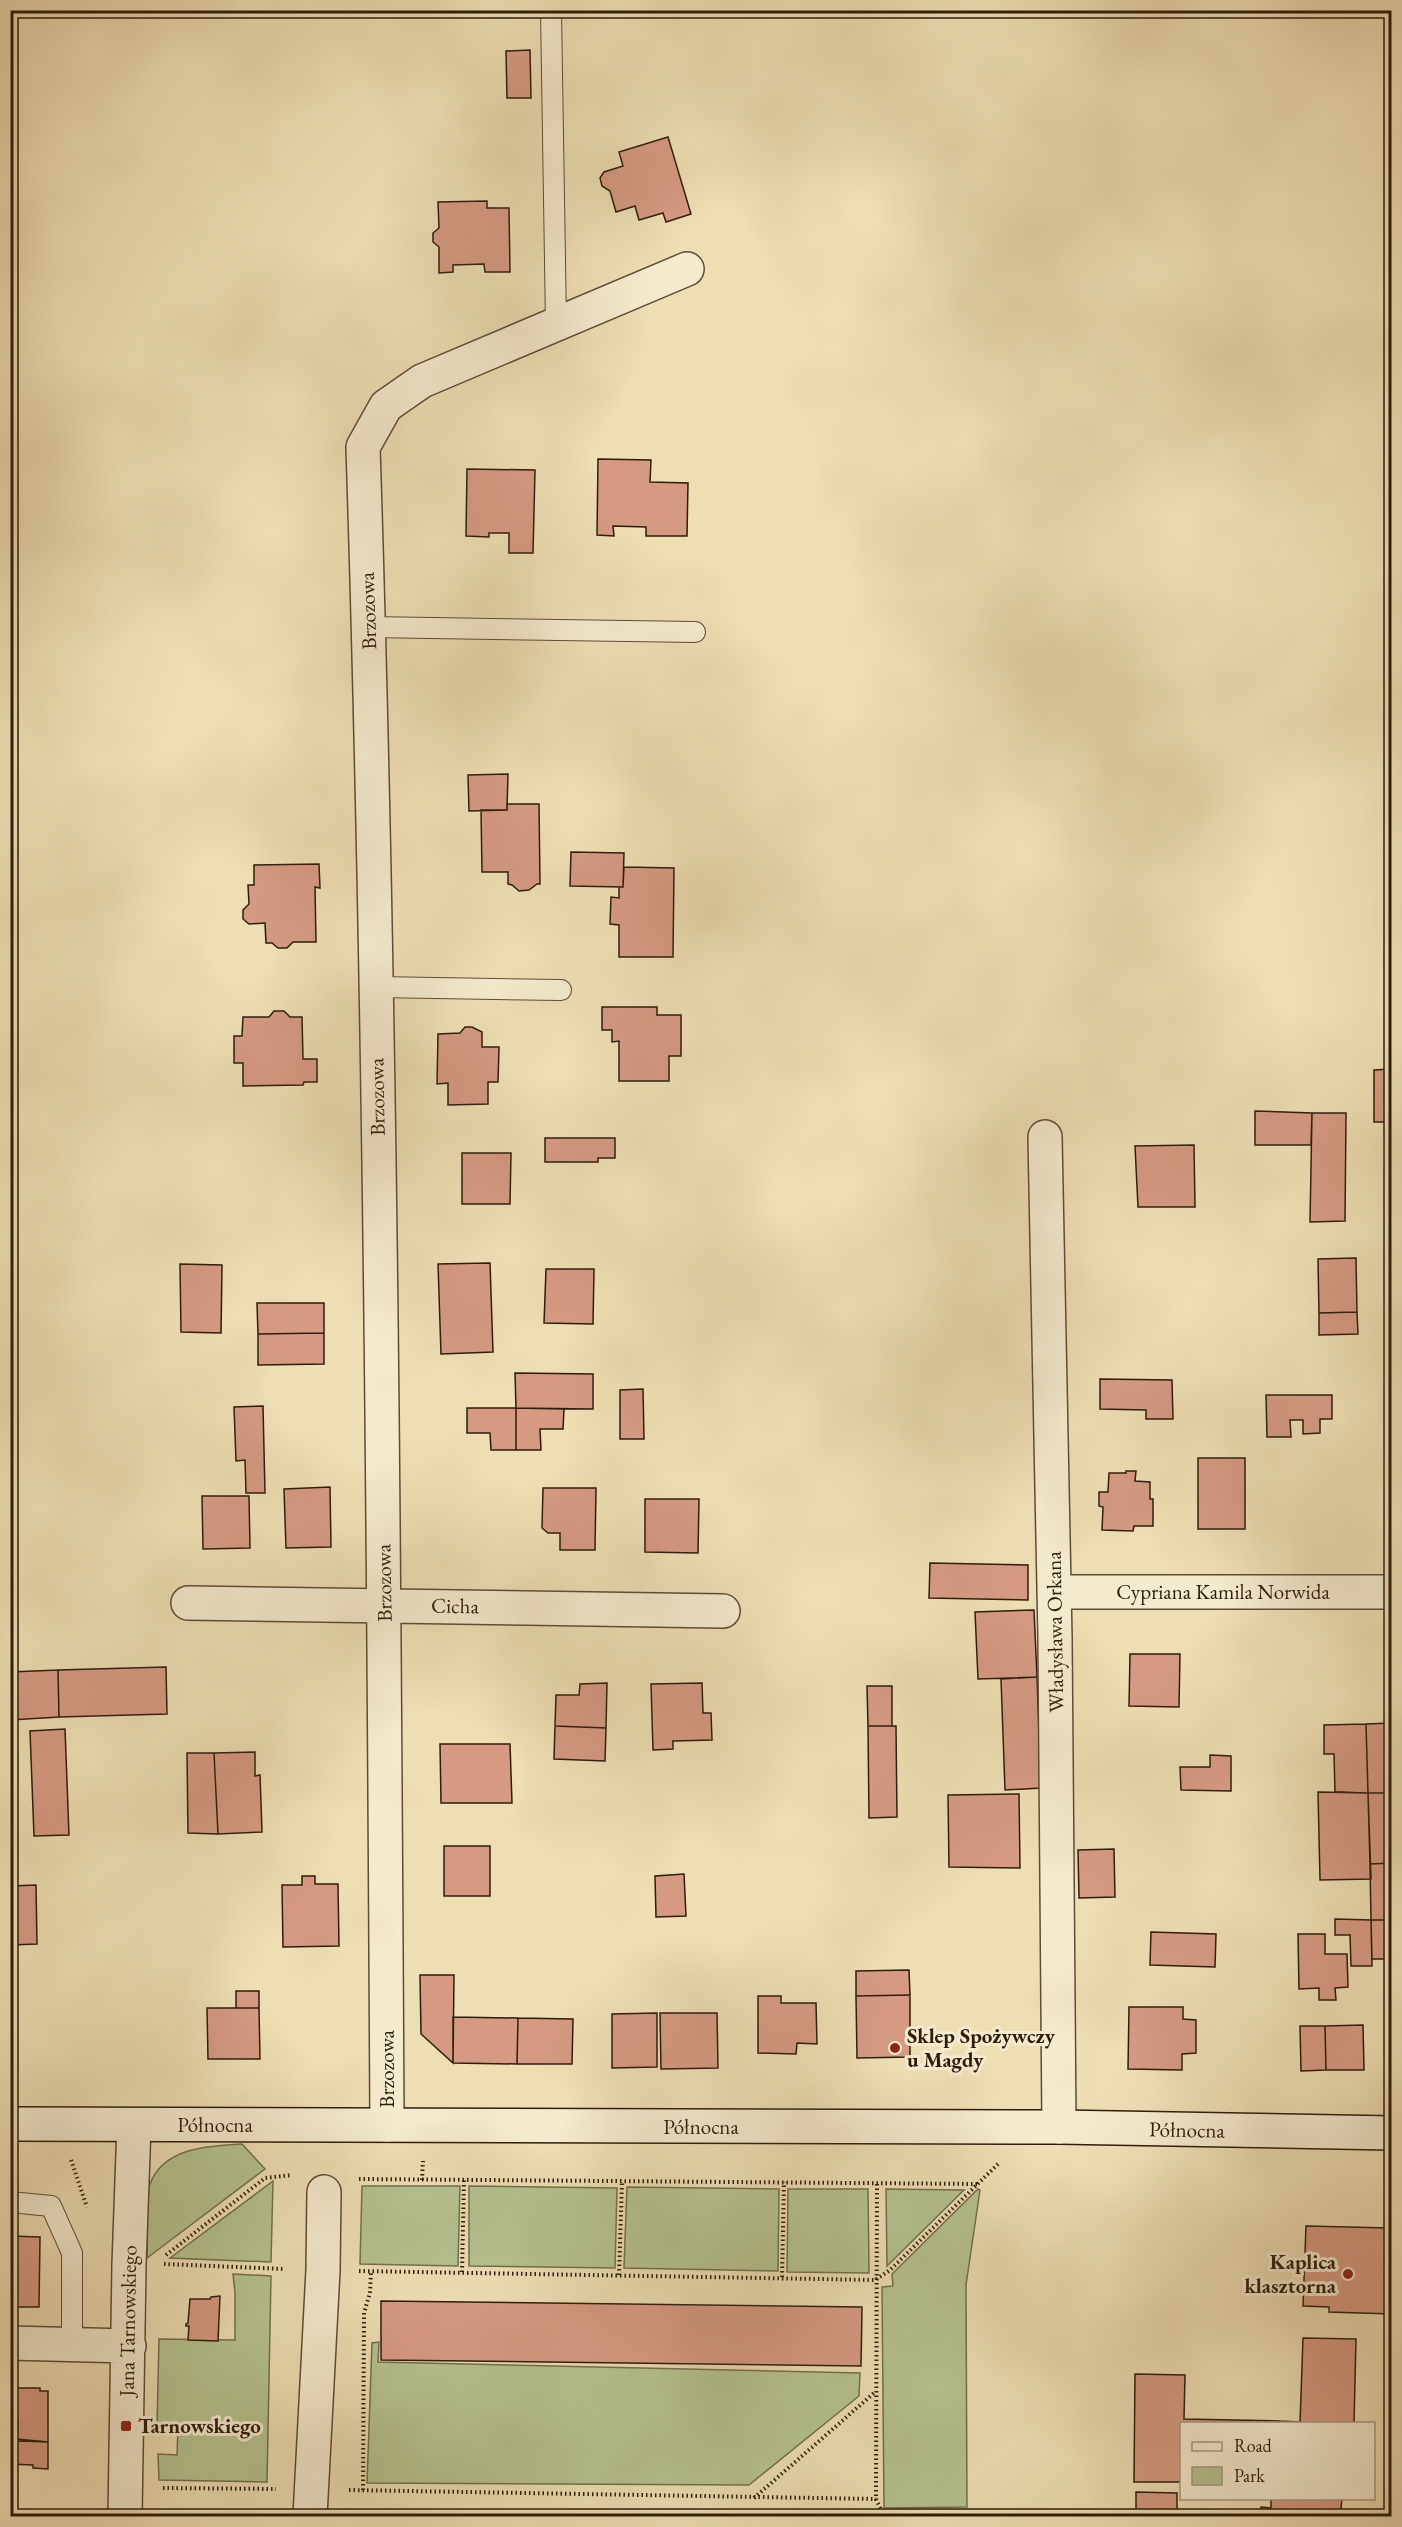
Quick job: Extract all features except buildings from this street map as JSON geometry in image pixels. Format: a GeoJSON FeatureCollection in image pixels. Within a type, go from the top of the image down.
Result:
{"type":"FeatureCollection","features":[{"type":"Feature","properties":{"kind":"street","name":"Brzozowa"},"geometry":{"type":"LineString","coordinates":[[387,2125],[384,1605],[376,987],[363,447],[386,406],[422,381],[687,269]]}},
{"type":"Feature","properties":{"kind":"street","name":"Władysława Orkana"},"geometry":{"type":"LineString","coordinates":[[1045,1137],[1054,1592],[1059,2127]]}},
{"type":"Feature","properties":{"kind":"street","name":"Cypriana Kamila Norwida"},"geometry":{"type":"LineString","coordinates":[[1054,1592],[1392,1592]]}},
{"type":"Feature","properties":{"kind":"street","name":"Cicha"},"geometry":{"type":"LineString","coordinates":[[188,1603],[723,1611]]}},
{"type":"Feature","properties":{"kind":"street","name":"Północna"},"geometry":{"type":"LineString","coordinates":[[10,2124],[1059,2127],[1392,2133]]}},
{"type":"Feature","properties":{"kind":"street","name":"Jana Tarnowskiego"},"geometry":{"type":"LineString","coordinates":[[125,2517],[134,2125]]}},
{"type":"Feature","properties":{"kind":"street"},"geometry":{"type":"LineString","coordinates":[[309,2503],[324,2192]]}},
{"type":"Feature","properties":{"kind":"street"},"geometry":{"type":"LineString","coordinates":[[10,2343],[129,2346]]}},
{"type":"Feature","properties":{"kind":"lane"},"geometry":{"type":"LineString","coordinates":[[551,10],[556,324]]}},
{"type":"Feature","properties":{"kind":"lane"},"geometry":{"type":"LineString","coordinates":[[369,627],[695,632]]}},
{"type":"Feature","properties":{"kind":"lane"},"geometry":{"type":"LineString","coordinates":[[376,987],[561,990]]}},
{"type":"Feature","properties":{"kind":"lane"},"geometry":{"type":"LineString","coordinates":[[10,2202],[51,2206],[72,2253],[72,2346]]}},
{"type":"Feature","properties":{"kind":"path"},"geometry":{"type":"LineString","coordinates":[[422,2180],[425,2126]]}},
{"type":"Feature","properties":{"kind":"path"},"geometry":{"type":"LineString","coordinates":[[294,2175],[265,2178],[155,2264],[371,2272],[875,2280],[890,2270],[979,2184],[355,2179]]}},
{"type":"Feature","properties":{"kind":"path"},"geometry":{"type":"LineString","coordinates":[[462,2272],[464,2180]]}},
{"type":"Feature","properties":{"kind":"path"},"geometry":{"type":"LineString","coordinates":[[619,2275],[622,2182]]}},
{"type":"Feature","properties":{"kind":"path"},"geometry":{"type":"LineString","coordinates":[[782,2277],[784,2182]]}},
{"type":"Feature","properties":{"kind":"path"},"geometry":{"type":"LineString","coordinates":[[877,2184],[876,2499],[884,2517]]}},
{"type":"Feature","properties":{"kind":"path"},"geometry":{"type":"LineString","coordinates":[[363,2490],[364,2313],[370,2293],[371,2272]]}},
{"type":"Feature","properties":{"kind":"path"},"geometry":{"type":"LineString","coordinates":[[754,2498],[875,2392]]}},
{"type":"Feature","properties":{"kind":"path"},"geometry":{"type":"LineString","coordinates":[[162,2488],[309,2503],[363,2490],[876,2499]]}},
{"type":"Feature","properties":{"kind":"green space"},"geometry":{"type":"Polygon","coordinates":[[[242,2144],[265,2169],[147,2258],[149,2190],[157,2172],[166,2162],[189,2151],[242,2144]]]}},
{"type":"Feature","properties":{"kind":"green space"},"geometry":{"type":"Polygon","coordinates":[[[273,2181],[271,2262],[170,2258],[273,2181]]]}},
{"type":"Feature","properties":{"kind":"green space"},"geometry":{"type":"Polygon","coordinates":[[[362,2186],[460,2186],[458,2266],[360,2264],[362,2186]]]}},
{"type":"Feature","properties":{"kind":"green space"},"geometry":{"type":"Polygon","coordinates":[[[469,2186],[617,2188],[615,2268],[469,2266],[469,2186]]]}},
{"type":"Feature","properties":{"kind":"green space"},"geometry":{"type":"Polygon","coordinates":[[[627,2187],[779,2189],[778,2271],[624,2268],[627,2187]]]}},
{"type":"Feature","properties":{"kind":"green space"},"geometry":{"type":"Polygon","coordinates":[[[788,2189],[868,2189],[869,2273],[787,2272],[788,2189]]]}},
{"type":"Feature","properties":{"kind":"green space"},"geometry":{"type":"Polygon","coordinates":[[[886,2189],[964,2190],[887,2266],[886,2189]]]}},
{"type":"Feature","properties":{"kind":"green space"},"geometry":{"type":"Polygon","coordinates":[[[978,2189],[980,2190],[966,2285],[967,2507],[884,2508],[882,2287],[893,2286],[892,2274],[978,2189]]]}},
{"type":"Feature","properties":{"kind":"green space"},"geometry":{"type":"Polygon","coordinates":[[[233,2274],[271,2276],[267,2482],[159,2480],[158,2454],[177,2455],[178,2427],[157,2426],[159,2339],[235,2340],[233,2274]]]}},
{"type":"Feature","properties":{"kind":"green space"},"geometry":{"type":"Polygon","coordinates":[[[379,2342],[378,2362],[860,2373],[859,2396],[749,2485],[367,2483],[372,2343],[379,2342]]]}},
{"type":"Feature","properties":{"kind":"place","name":"Sklep Spożywczy u Magdy"},"geometry":{"type":"Point","coordinates":[895,2048]}},
{"type":"Feature","properties":{"kind":"place","name":"Kaplica klasztorna"},"geometry":{"type":"Point","coordinates":[1348,2274]}},
{"type":"Feature","properties":{"kind":"place","name":"Tarnowskiego"},"geometry":{"type":"Point","coordinates":[126,2426]}}]}
